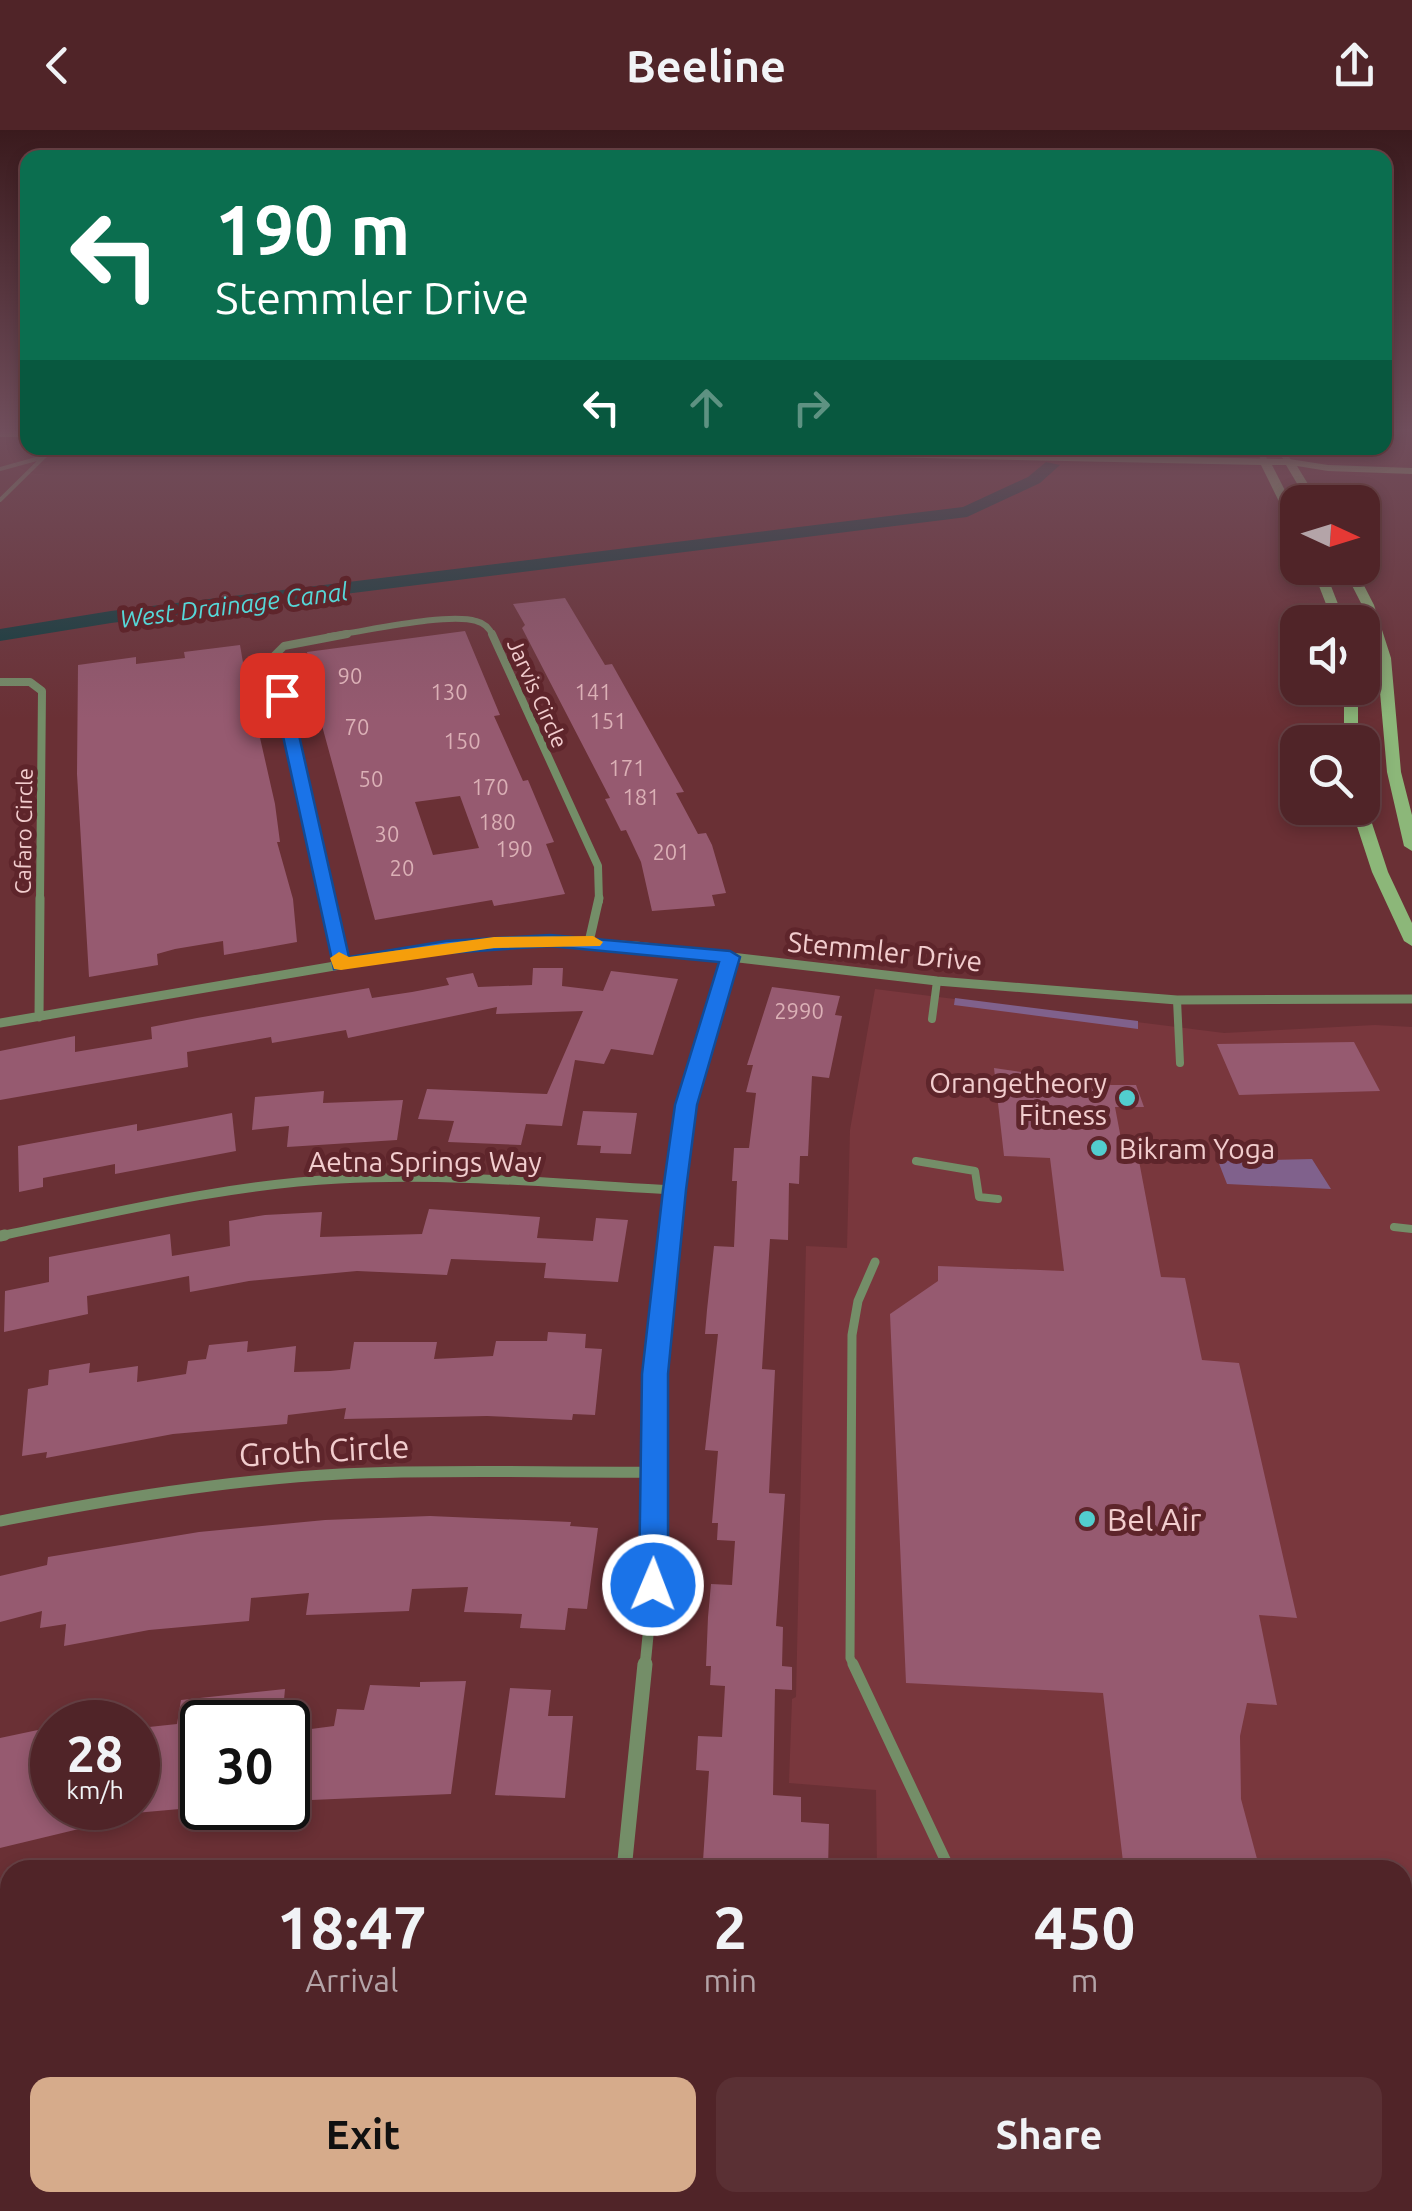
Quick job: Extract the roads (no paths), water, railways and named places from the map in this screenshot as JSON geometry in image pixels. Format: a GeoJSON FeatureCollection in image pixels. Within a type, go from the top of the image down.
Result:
{"type":"FeatureCollection","features":[{"type":"Feature","properties":{"kind":"main road"},"geometry":{"type":"LineString","coordinates":[[1357,585],[1384,658],[1390,734],[1412,846]]}},
{"type":"Feature","properties":{"kind":"main road"},"geometry":{"type":"LineString","coordinates":[[1365,825],[1380,872],[1412,941]]}},
{"type":"Feature","properties":{"kind":"street","name":"Jarvis Circle"},"geometry":{"type":"LineString","coordinates":[[341,964],[274,657],[284,646],[304,640],[455,619],[477,621],[490,629],[598,866],[599,906],[589,942]]}},
{"type":"Feature","properties":{"kind":"street","name":"Cafaro Circle"},"geometry":{"type":"LineString","coordinates":[[0,682],[30,682],[42,691],[38,1017]]}},
{"type":"Feature","properties":{"kind":"street","name":"Stemmler Drive"},"geometry":{"type":"LineString","coordinates":[[0,1023],[341,964],[494,942],[589,942],[937,981],[1178,1000],[1412,999]]}},
{"type":"Feature","properties":{"kind":"street"},"geometry":{"type":"LineString","coordinates":[[625,1860],[653,1585],[655,1374],[674,1190],[686,1105],[730,957]]}},
{"type":"Feature","properties":{"kind":"street","name":"Aetna Springs Way"},"geometry":{"type":"LineString","coordinates":[[0,1236],[220,1192],[340,1179],[411,1178],[674,1190]]}},
{"type":"Feature","properties":{"kind":"street","name":"Groth Circle"},"geometry":{"type":"LineString","coordinates":[[0,1521],[206,1486],[341,1474],[655,1472]]}},
{"type":"Feature","properties":{"kind":"lane"},"geometry":{"type":"LineString","coordinates":[[932,1019],[937,981]]}},
{"type":"Feature","properties":{"kind":"lane"},"geometry":{"type":"LineString","coordinates":[[1178,1000],[1180,1063]]}},
{"type":"Feature","properties":{"kind":"lane"},"geometry":{"type":"LineString","coordinates":[[916,1161],[975,1171],[979,1197],[998,1199]]}},
{"type":"Feature","properties":{"kind":"lane"},"geometry":{"type":"LineString","coordinates":[[1394,1227],[1412,1229]]}},
{"type":"Feature","properties":{"kind":"lane"},"geometry":{"type":"LineString","coordinates":[[875,1262],[858,1301],[852,1335],[850,1658],[945,1860]]}},
{"type":"Feature","properties":{"kind":"waterway","name":"West Drainage Canal"},"geometry":{"type":"LineString","coordinates":[[0,635],[111,617],[860,525]]}},
{"type":"Feature","properties":{"kind":"place","name":"Orangetheory Fitness"},"geometry":{"type":"Point","coordinates":[1127,1098]}},
{"type":"Feature","properties":{"kind":"place","name":"Bikram Yoga"},"geometry":{"type":"Point","coordinates":[1099,1148]}},
{"type":"Feature","properties":{"kind":"place","name":"Bel Air"},"geometry":{"type":"Point","coordinates":[1087,1519]}}]}
